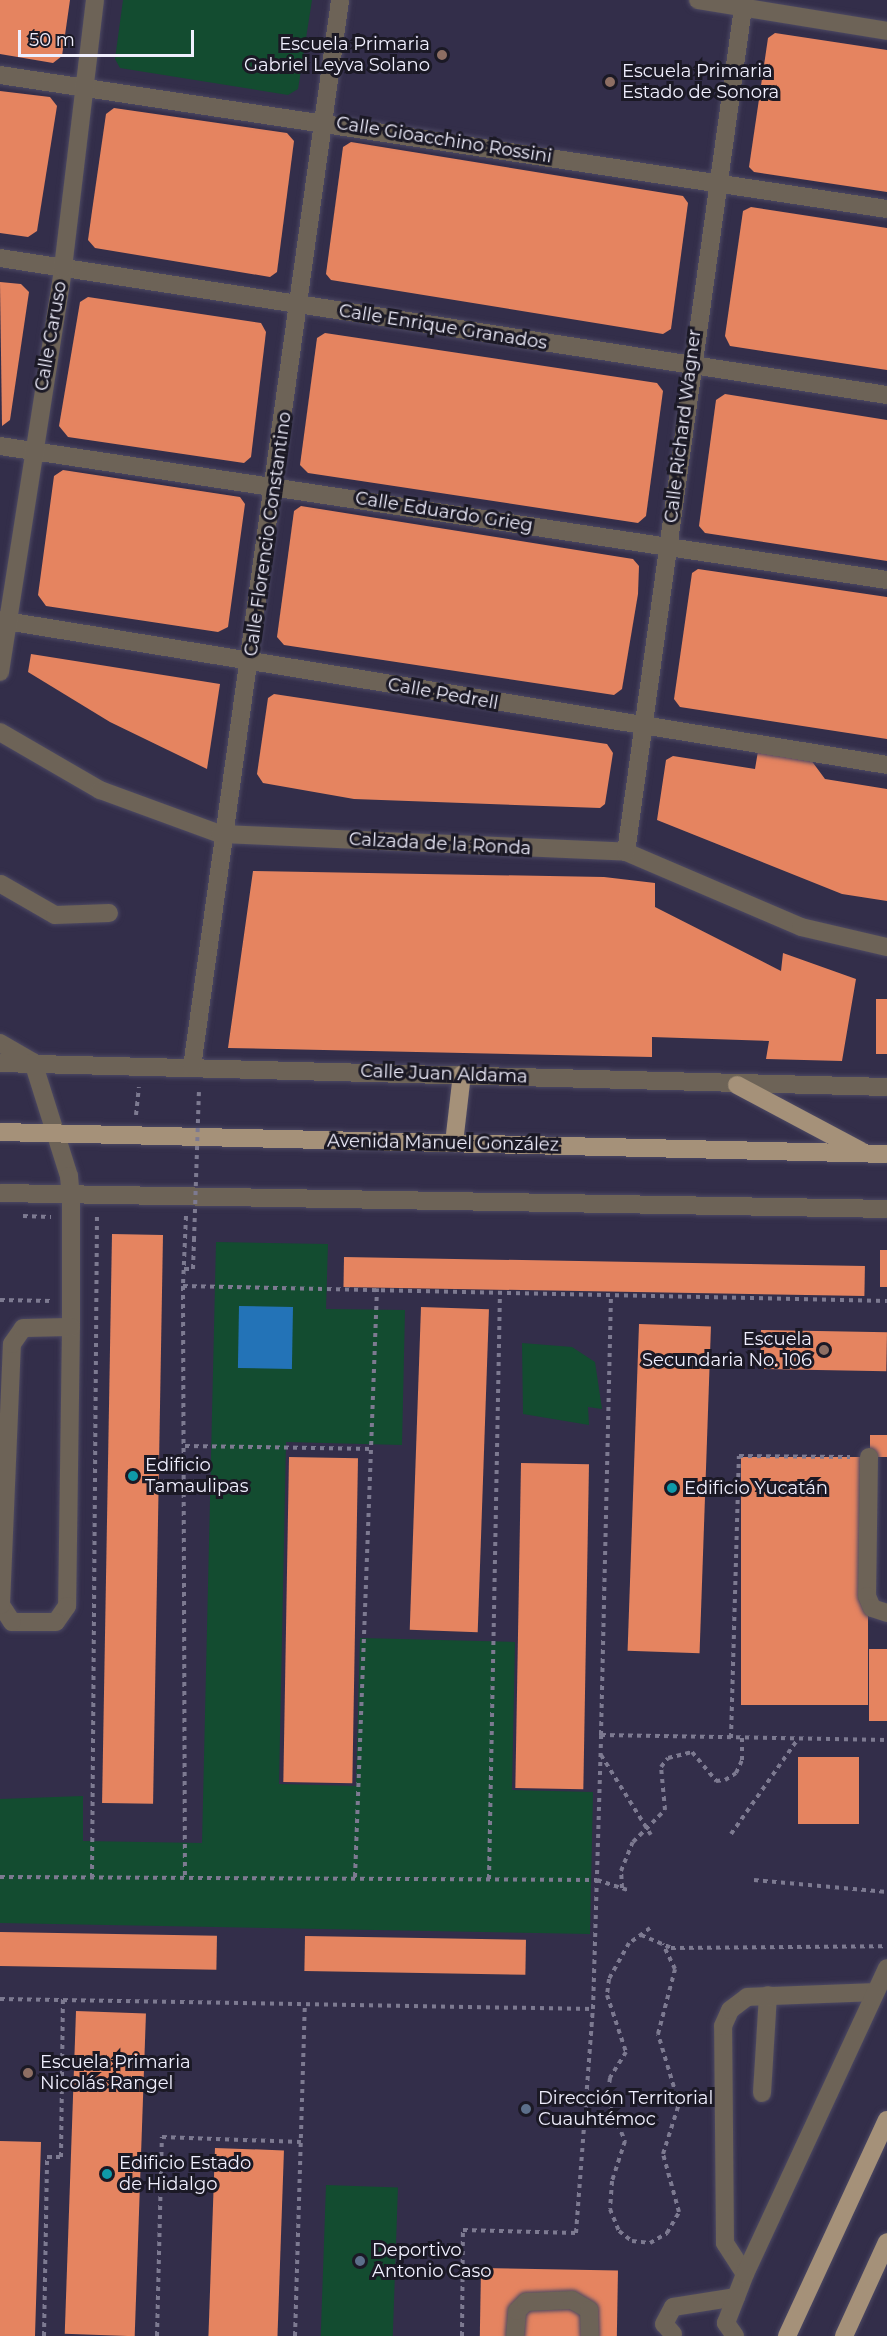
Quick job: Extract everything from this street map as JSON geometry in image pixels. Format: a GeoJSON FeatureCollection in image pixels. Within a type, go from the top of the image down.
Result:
{"type":"FeatureCollection","features":[{"type":"Feature","properties":{"kind":"main road"},"geometry":{"type":"LineString","coordinates":[[454,1143],[462,1074]]}},
{"type":"Feature","properties":{"kind":"main road"},"geometry":{"type":"LineString","coordinates":[[737,1084],[866,1153]]}},
{"type":"Feature","properties":{"kind":"main road","name":"Avenida Manuel González"},"geometry":{"type":"LineString","coordinates":[[0,1132],[887,1154]]}},
{"type":"Feature","properties":{"kind":"main road"},"geometry":{"type":"LineString","coordinates":[[787,2336],[887,2120]]}},
{"type":"Feature","properties":{"kind":"main road"},"geometry":{"type":"LineString","coordinates":[[844,2336],[887,2242]]}},
{"type":"Feature","properties":{"kind":"street","name":"Calle Caruso"},"geometry":{"type":"LineString","coordinates":[[0,672],[4,620],[63,268],[82,88],[95,0]]}},
{"type":"Feature","properties":{"kind":"street","name":"Calle Florencio Constantino"},"geometry":{"type":"LineString","coordinates":[[192,1067],[220,834],[251,661],[297,304],[340,0]]}},
{"type":"Feature","properties":{"kind":"street"},"geometry":{"type":"LineString","coordinates":[[698,0],[744,4],[887,31]]}},
{"type":"Feature","properties":{"kind":"street","name":"Calle Richard Wagner"},"geometry":{"type":"LineString","coordinates":[[626,852],[669,547],[690,365],[744,4]]}},
{"type":"Feature","properties":{"kind":"street","name":"Calle Gioacchino Rossini"},"geometry":{"type":"LineString","coordinates":[[0,75],[324,121],[716,181],[887,210]]}},
{"type":"Feature","properties":{"kind":"street","name":"Calle Enrique Granados"},"geometry":{"type":"LineString","coordinates":[[0,258],[887,395]]}},
{"type":"Feature","properties":{"kind":"street","name":"Calle Eduardo Grieg"},"geometry":{"type":"LineString","coordinates":[[0,446],[274,485],[887,580]]}},
{"type":"Feature","properties":{"kind":"street","name":"Calle Pedrell"},"geometry":{"type":"LineString","coordinates":[[4,620],[643,727],[887,765]]}},
{"type":"Feature","properties":{"kind":"street","name":"Calzada de la Ronda"},"geometry":{"type":"LineString","coordinates":[[0,732],[100,790],[220,834],[626,852],[801,927],[887,947]]}},
{"type":"Feature","properties":{"kind":"street"},"geometry":{"type":"LineString","coordinates":[[0,884],[55,915],[109,913]]}},
{"type":"Feature","properties":{"kind":"street"},"geometry":{"type":"LineString","coordinates":[[0,1043],[33,1062],[56,1134],[70,1196],[70,1327],[67,1606],[56,1622],[19,1623],[6,1618],[1,1605],[12,1344],[23,1329],[70,1327]]}},
{"type":"Feature","properties":{"kind":"street","name":"Calle Juan Aldama"},"geometry":{"type":"LineString","coordinates":[[0,1063],[33,1062],[887,1087]]}},
{"type":"Feature","properties":{"kind":"street"},"geometry":{"type":"LineString","coordinates":[[0,1193],[187,1200],[887,1209]]}},
{"type":"Feature","properties":{"kind":"street"},"geometry":{"type":"LineString","coordinates":[[869,1457],[867,1596],[872,1608],[887,1613]]}},
{"type":"Feature","properties":{"kind":"street"},"geometry":{"type":"LineString","coordinates":[[735,2336],[726,2323],[745,2274],[887,1968]]}},
{"type":"Feature","properties":{"kind":"street"},"geometry":{"type":"LineString","coordinates":[[745,2274],[725,2243],[723,2026],[738,2001],[768,1995],[875,1992]]}},
{"type":"Feature","properties":{"kind":"street"},"geometry":{"type":"LineString","coordinates":[[762,2093],[768,1995]]}},
{"type":"Feature","properties":{"kind":"street"},"geometry":{"type":"LineString","coordinates":[[674,2334],[664,2324],[673,2307],[736,2297]]}},
{"type":"Feature","properties":{"kind":"street"},"geometry":{"type":"LineString","coordinates":[[515,2336],[521,2306],[562,2300],[585,2305],[590,2336]]}},
{"type":"Feature","properties":{"kind":"path"},"geometry":{"type":"LineString","coordinates":[[133,1137],[140,1086]]}},
{"type":"Feature","properties":{"kind":"path"},"geometry":{"type":"LineString","coordinates":[[184,1269],[193,1269],[200,1088]]}},
{"type":"Feature","properties":{"kind":"path"},"geometry":{"type":"LineString","coordinates":[[92,1878],[97,1197]]}},
{"type":"Feature","properties":{"kind":"path"},"geometry":{"type":"LineString","coordinates":[[185,1878],[183,1286],[187,1200]]}},
{"type":"Feature","properties":{"kind":"path"},"geometry":{"type":"LineString","coordinates":[[12,1216],[58,1217]]}},
{"type":"Feature","properties":{"kind":"path"},"geometry":{"type":"LineString","coordinates":[[183,1286],[377,1288],[887,1300]]}},
{"type":"Feature","properties":{"kind":"path"},"geometry":{"type":"LineString","coordinates":[[355,1877],[374,1449],[377,1288]]}},
{"type":"Feature","properties":{"kind":"path"},"geometry":{"type":"LineString","coordinates":[[489,1880],[500,1291]]}},
{"type":"Feature","properties":{"kind":"path"},"geometry":{"type":"LineString","coordinates":[[462,2336],[463,2230],[576,2233],[593,2008],[610,1294]]}},
{"type":"Feature","properties":{"kind":"path"},"geometry":{"type":"LineString","coordinates":[[0,1299],[52,1301]]}},
{"type":"Feature","properties":{"kind":"path"},"geometry":{"type":"LineString","coordinates":[[185,1446],[374,1449]]}},
{"type":"Feature","properties":{"kind":"path"},"geometry":{"type":"LineString","coordinates":[[731,1738],[739,1456],[869,1457]]}},
{"type":"Feature","properties":{"kind":"path"},"geometry":{"type":"LineString","coordinates":[[601,1736],[887,1740]]}},
{"type":"Feature","properties":{"kind":"path"},"geometry":{"type":"LineString","coordinates":[[645,1825],[656,1823],[665,1810],[661,1767],[668,1758],[692,1752],[716,1781],[725,1780],[736,1773],[742,1760],[742,1738]]}},
{"type":"Feature","properties":{"kind":"path"},"geometry":{"type":"LineString","coordinates":[[731,1834],[798,1739]]}},
{"type":"Feature","properties":{"kind":"path"},"geometry":{"type":"LineString","coordinates":[[600,1754],[651,1835]]}},
{"type":"Feature","properties":{"kind":"path"},"geometry":{"type":"LineString","coordinates":[[622,1888],[621,1871],[645,1825]]}},
{"type":"Feature","properties":{"kind":"path"},"geometry":{"type":"LineString","coordinates":[[0,1877],[597,1880],[630,1891]]}},
{"type":"Feature","properties":{"kind":"path"},"geometry":{"type":"LineString","coordinates":[[754,1880],[887,1892]]}},
{"type":"Feature","properties":{"kind":"path"},"geometry":{"type":"LineString","coordinates":[[650,1928],[640,1935],[615,1964],[607,1995],[626,2052],[610,2078],[607,2099],[626,2141],[612,2181],[610,2209],[619,2231],[632,2241],[650,2243],[667,2233],[679,2212],[663,2154],[679,2104],[658,2034],[675,1969],[663,1944]]}},
{"type":"Feature","properties":{"kind":"path"},"geometry":{"type":"LineString","coordinates":[[640,1935],[663,1944],[887,1946]]}},
{"type":"Feature","properties":{"kind":"path"},"geometry":{"type":"LineString","coordinates":[[0,1998],[593,2008]]}},
{"type":"Feature","properties":{"kind":"path"},"geometry":{"type":"LineString","coordinates":[[44,2336],[47,2157],[61,2157],[63,1998]]}},
{"type":"Feature","properties":{"kind":"path"},"geometry":{"type":"LineString","coordinates":[[295,2336],[305,2004]]}},
{"type":"Feature","properties":{"kind":"path"},"geometry":{"type":"LineString","coordinates":[[157,2336],[162,2137],[301,2142]]}},
{"type":"Feature","properties":{"kind":"green space"},"geometry":{"type":"Polygon","coordinates":[[[123,0],[312,0],[298,89],[288,95],[120,68],[115,59],[123,0]]]}},
{"type":"Feature","properties":{"kind":"green space"},"geometry":{"type":"Polygon","coordinates":[[[216,1242],[328,1244],[326,1309],[405,1310],[402,1445],[286,1442],[279,1784],[356,1786],[360,1638],[515,1642],[512,1790],[593,1792],[590,1934],[0,1923],[0,1799],[83,1796],[83,1841],[202,1843],[216,1242]]]}},
{"type":"Feature","properties":{"kind":"green space"},"geometry":{"type":"Polygon","coordinates":[[[522,1343],[572,1347],[595,1362],[602,1409],[588,1407],[589,1425],[523,1414],[522,1343]]]}},
{"type":"Feature","properties":{"kind":"green space","name":"Deportivo Antonio Caso"},"geometry":{"type":"Polygon","coordinates":[[[326,2185],[398,2188],[393,2336],[321,2336],[326,2185]]]}},
{"type":"Feature","properties":{"kind":"water"},"geometry":{"type":"Polygon","coordinates":[[[239,1306],[293,1307],[292,1369],[238,1368],[239,1306]]]}},
{"type":"Feature","properties":{"kind":"building"},"geometry":{"type":"Polygon","coordinates":[[[0,0],[70,0],[62,56],[53,63],[0,54],[0,0]]]}},
{"type":"Feature","properties":{"kind":"building"},"geometry":{"type":"Polygon","coordinates":[[[775,33],[887,50],[887,192],[754,172],[749,167],[768,38],[775,33]]]}},
{"type":"Feature","properties":{"kind":"building"},"geometry":{"type":"Polygon","coordinates":[[[0,91],[50,97],[57,106],[37,231],[28,237],[0,233],[0,91]]]}},
{"type":"Feature","properties":{"kind":"building"},"geometry":{"type":"Polygon","coordinates":[[[114,108],[287,133],[294,141],[277,272],[270,277],[95,248],[88,240],[106,114],[114,108]]]}},
{"type":"Feature","properties":{"kind":"building"},"geometry":{"type":"Polygon","coordinates":[[[351,142],[683,196],[688,203],[671,329],[663,334],[331,280],[326,274],[343,147],[351,142]]]}},
{"type":"Feature","properties":{"kind":"building"},"geometry":{"type":"Polygon","coordinates":[[[751,207],[887,228],[887,370],[730,346],[725,336],[743,211],[751,207]]]}},
{"type":"Feature","properties":{"kind":"building"},"geometry":{"type":"Polygon","coordinates":[[[0,282],[21,284],[29,292],[10,420],[2,426],[0,282]]]}},
{"type":"Feature","properties":{"kind":"building"},"geometry":{"type":"Polygon","coordinates":[[[88,297],[261,323],[266,332],[251,457],[244,463],[68,437],[59,426],[80,302],[88,297]]]}},
{"type":"Feature","properties":{"kind":"building"},"geometry":{"type":"Polygon","coordinates":[[[325,333],[657,383],[663,391],[646,516],[638,523],[308,473],[300,465],[317,338],[325,333]]]}},
{"type":"Feature","properties":{"kind":"building"},"geometry":{"type":"Polygon","coordinates":[[[725,394],[887,420],[887,561],[705,533],[699,526],[716,400],[725,394]]]}},
{"type":"Feature","properties":{"kind":"building"},"geometry":{"type":"Polygon","coordinates":[[[63,470],[240,497],[245,504],[228,627],[218,632],[46,606],[38,595],[54,476],[63,470]]]}},
{"type":"Feature","properties":{"kind":"building"},"geometry":{"type":"Polygon","coordinates":[[[301,506],[633,559],[639,566],[638,594],[622,689],[614,695],[284,645],[277,637],[294,511],[301,506]]]}},
{"type":"Feature","properties":{"kind":"building"},"geometry":{"type":"Polygon","coordinates":[[[698,569],[887,597],[887,739],[680,707],[674,699],[692,573],[698,569]]]}},
{"type":"Feature","properties":{"kind":"building"},"geometry":{"type":"Polygon","coordinates":[[[31,654],[220,684],[207,769],[110,722],[28,672],[31,654]]]}},
{"type":"Feature","properties":{"kind":"building"},"geometry":{"type":"Polygon","coordinates":[[[274,694],[607,744],[613,753],[605,804],[600,808],[354,799],[263,783],[257,774],[268,698],[274,694]]]}},
{"type":"Feature","properties":{"kind":"building"},"geometry":{"type":"Polygon","coordinates":[[[758,751],[811,760],[825,779],[887,789],[887,901],[842,894],[657,820],[666,760],[673,756],[755,769],[758,751]]]}},
{"type":"Feature","properties":{"kind":"building"},"geometry":{"type":"Polygon","coordinates":[[[253,871],[604,877],[655,883],[655,907],[781,971],[783,953],[856,979],[842,1061],[766,1059],[769,1041],[652,1037],[652,1057],[228,1048],[253,871]]]}},
{"type":"Feature","properties":{"kind":"building"},"geometry":{"type":"Polygon","coordinates":[[[876,999],[887,999],[887,1054],[876,1054],[876,999]]]}},
{"type":"Feature","properties":{"kind":"building","name":"Edificio Tamaulipas"},"geometry":{"type":"Polygon","coordinates":[[[112,1234],[163,1235],[153,1804],[102,1803],[112,1234]]]}},
{"type":"Feature","properties":{"kind":"building"},"geometry":{"type":"Polygon","coordinates":[[[880,1250],[887,1250],[887,1287],[880,1287],[880,1250]]]}},
{"type":"Feature","properties":{"kind":"building"},"geometry":{"type":"Polygon","coordinates":[[[344,1257],[865,1266],[864,1296],[343,1287],[344,1257]]]}},
{"type":"Feature","properties":{"kind":"building"},"geometry":{"type":"Polygon","coordinates":[[[421,1307],[489,1309],[478,1632],[410,1630],[421,1307]]]}},
{"type":"Feature","properties":{"kind":"building","name":"Edificio Yucatán"},"geometry":{"type":"Polygon","coordinates":[[[639,1324],[711,1327],[700,1653],[628,1651],[639,1324]]]}},
{"type":"Feature","properties":{"kind":"building","name":"Escuela Secundaria No. 106"},"geometry":{"type":"Polygon","coordinates":[[[761,1330],[887,1332],[886,1371],[760,1369],[761,1330]]]}},
{"type":"Feature","properties":{"kind":"building"},"geometry":{"type":"Polygon","coordinates":[[[870,1435],[887,1435],[887,1457],[870,1457],[870,1435]]]}},
{"type":"Feature","properties":{"kind":"building"},"geometry":{"type":"Polygon","coordinates":[[[289,1457],[358,1458],[352,1783],[283,1782],[289,1457]]]}},
{"type":"Feature","properties":{"kind":"building"},"geometry":{"type":"Polygon","coordinates":[[[741,1457],[868,1457],[868,1705],[741,1705],[741,1457]]]}},
{"type":"Feature","properties":{"kind":"building"},"geometry":{"type":"Polygon","coordinates":[[[521,1463],[589,1464],[583,1789],[515,1788],[521,1463]]]}},
{"type":"Feature","properties":{"kind":"building"},"geometry":{"type":"Polygon","coordinates":[[[869,1649],[887,1649],[887,1721],[869,1721],[869,1649]]]}},
{"type":"Feature","properties":{"kind":"building"},"geometry":{"type":"Polygon","coordinates":[[[798,1757],[859,1757],[859,1824],[798,1824],[798,1757]]]}},
{"type":"Feature","properties":{"kind":"building"},"geometry":{"type":"Polygon","coordinates":[[[0,1932],[217,1936],[216,1970],[0,1966],[0,1932]]]}},
{"type":"Feature","properties":{"kind":"building"},"geometry":{"type":"Polygon","coordinates":[[[305,1936],[526,1940],[525,1975],[304,1971],[305,1936]]]}},
{"type":"Feature","properties":{"kind":"building","name":"Edificio Estado de Hidalgo"},"geometry":{"type":"Polygon","coordinates":[[[76,2011],[146,2013],[135,2336],[65,2334],[76,2011]]]}},
{"type":"Feature","properties":{"kind":"building"},"geometry":{"type":"Polygon","coordinates":[[[0,2141],[41,2142],[35,2336],[0,2336],[0,2141]]]}},
{"type":"Feature","properties":{"kind":"building"},"geometry":{"type":"Polygon","coordinates":[[[215,2148],[284,2150],[277,2336],[208,2336],[215,2148]]]}},
{"type":"Feature","properties":{"kind":"building"},"geometry":{"type":"Polygon","coordinates":[[[481,2268],[618,2270],[617,2336],[480,2336],[481,2268]]]}},
{"type":"Feature","properties":{"kind":"place","name":"Escuela Primaria Gabriel Leyva Solano"},"geometry":{"type":"Point","coordinates":[442,55]}},
{"type":"Feature","properties":{"kind":"place","name":"Escuela Primaria Estado de Sonora"},"geometry":{"type":"Point","coordinates":[610,82]}},
{"type":"Feature","properties":{"kind":"place","name":"Escuela Secundaria No. 106"},"geometry":{"type":"Point","coordinates":[824,1350]}},
{"type":"Feature","properties":{"kind":"place","name":"Edificio Tamaulipas"},"geometry":{"type":"Point","coordinates":[133,1476]}},
{"type":"Feature","properties":{"kind":"place","name":"Edificio Yucatán"},"geometry":{"type":"Point","coordinates":[672,1488]}},
{"type":"Feature","properties":{"kind":"place","name":"Escuela Primaria Nicolás Rangel"},"geometry":{"type":"Point","coordinates":[28,2073]}},
{"type":"Feature","properties":{"kind":"place","name":"Dirección Territorial Cuauhtémoc"},"geometry":{"type":"Point","coordinates":[526,2109]}},
{"type":"Feature","properties":{"kind":"place","name":"Edificio Estado de Hidalgo"},"geometry":{"type":"Point","coordinates":[107,2174]}},
{"type":"Feature","properties":{"kind":"place","name":"Deportivo Antonio Caso"},"geometry":{"type":"Point","coordinates":[360,2261]}}]}
